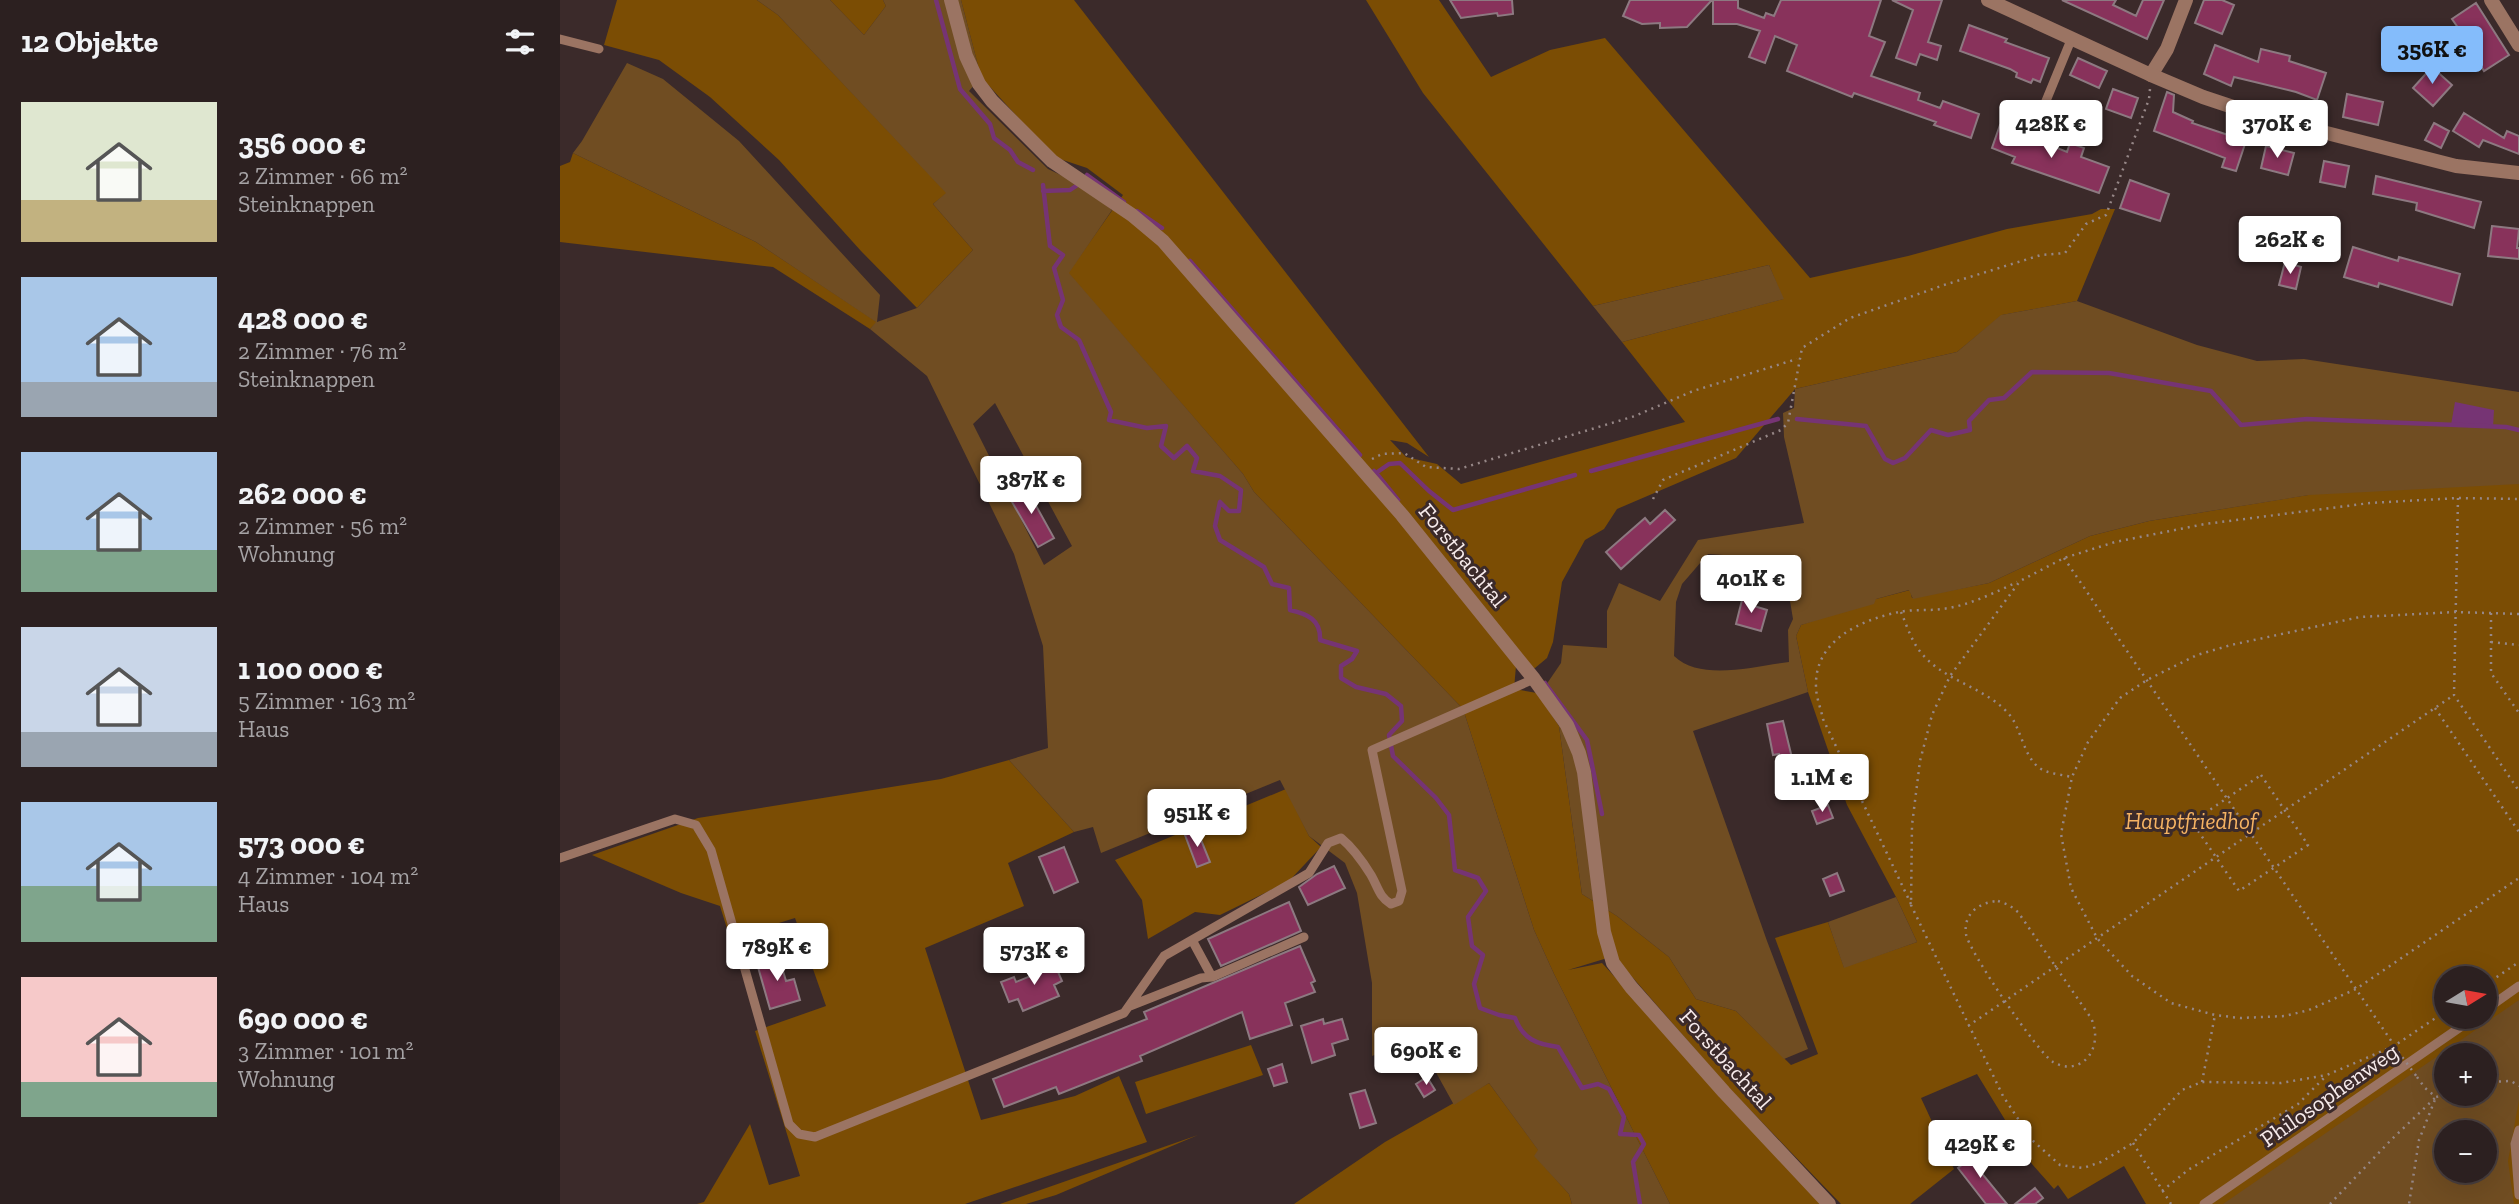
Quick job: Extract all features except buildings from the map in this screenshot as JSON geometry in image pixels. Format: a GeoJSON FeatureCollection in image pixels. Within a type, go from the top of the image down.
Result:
{"type":"FeatureCollection","features":[{"type":"Feature","properties":{"kind":"street","name":"Forstbachtal"},"geometry":{"type":"LineString","coordinates":[[951,0],[966,57],[979,84],[992,101],[1052,161],[1132,215],[1163,241],[1360,466],[1534,679],[1567,725],[1579,753],[1590,807],[1604,932],[1613,963],[1630,987],[1724,1093],[1829,1204]]}},
{"type":"Feature","properties":{"kind":"street"},"geometry":{"type":"LineString","coordinates":[[1988,0],[2151,75],[2203,97],[2260,116],[2456,166],[2519,173]]}},
{"type":"Feature","properties":{"kind":"street"},"geometry":{"type":"LineString","coordinates":[[2151,75],[2167,49],[2186,0]]}},
{"type":"Feature","properties":{"kind":"street"},"geometry":{"type":"LineString","coordinates":[[2491,0],[2519,45]]}},
{"type":"Feature","properties":{"kind":"lane"},"geometry":{"type":"LineString","coordinates":[[560,39],[599,49]]}},
{"type":"Feature","properties":{"kind":"lane"},"geometry":{"type":"LineString","coordinates":[[2052,136],[2043,134],[2039,118],[2071,40]]}},
{"type":"Feature","properties":{"kind":"lane"},"geometry":{"type":"LineString","coordinates":[[560,858],[675,819],[696,825],[712,850],[789,1124],[799,1135],[815,1136],[1124,1013],[1164,956],[1309,873],[1328,843],[1341,838],[1372,876],[1382,898],[1391,904],[1399,901],[1402,891],[1372,750],[1534,679]]}},
{"type":"Feature","properties":{"kind":"lane"},"geometry":{"type":"LineString","coordinates":[[1128,1007],[1200,978],[1212,977],[1304,937]]}},
{"type":"Feature","properties":{"kind":"lane"},"geometry":{"type":"LineString","coordinates":[[1192,940],[1212,977]]}},
{"type":"Feature","properties":{"kind":"lane"},"geometry":{"type":"LineString","coordinates":[[2497,1002],[2519,986]]}},
{"type":"Feature","properties":{"kind":"lane","name":"Philosophenweg"},"geometry":{"type":"LineString","coordinates":[[2204,1204],[2458,1029]]}},
{"type":"Feature","properties":{"kind":"lane"},"geometry":{"type":"LineString","coordinates":[[2519,1130],[2515,1144],[2519,1195]]}},
{"type":"Feature","properties":{"kind":"path"},"geometry":{"type":"LineString","coordinates":[[1653,499],[1663,480],[1781,430],[1788,423],[1802,348],[1850,318],[2041,255],[2065,253],[2086,224],[2106,215],[2150,99],[2151,75]]}},
{"type":"Feature","properties":{"kind":"path"},"geometry":{"type":"LineString","coordinates":[[1360,466],[1382,454],[1404,453],[1426,467],[1459,469],[1636,416],[1693,391],[1798,359]]}},
{"type":"Feature","properties":{"kind":"path"},"geometry":{"type":"LineString","coordinates":[[2458,498],[2454,695],[2519,791]]}},
{"type":"Feature","properties":{"kind":"path"},"geometry":{"type":"LineString","coordinates":[[2434,1019],[2394,1046],[2327,1075],[2281,1083],[2202,1082],[2182,1090],[2133,1143],[2101,1162],[2083,1167],[2060,1165],[2032,1140],[2003,1096],[1823,719],[1816,687],[1821,662],[1836,638],[1859,624],[1901,611],[1944,609],[1987,596],[2064,558],[2115,542],[2205,524],[2370,503],[2458,498],[2519,499]]}},
{"type":"Feature","properties":{"kind":"path"},"geometry":{"type":"LineString","coordinates":[[2064,558],[2394,1046],[2425,1088],[2434,1095]]}},
{"type":"Feature","properties":{"kind":"path"},"geometry":{"type":"LineString","coordinates":[[1912,905],[1912,825],[1920,761],[1932,715],[1950,677],[2020,581]]}},
{"type":"Feature","properties":{"kind":"path"},"geometry":{"type":"LineString","coordinates":[[1901,611],[1910,634],[1923,655],[1950,677],[1993,698],[2010,715],[2030,758],[2043,771],[2072,777]]}},
{"type":"Feature","properties":{"kind":"path"},"geometry":{"type":"LineString","coordinates":[[2519,614],[2456,612],[2360,617],[2256,639],[2197,655],[2147,680],[2120,698],[2088,742],[2072,777],[2061,834],[2071,888],[2097,938],[2132,976],[2171,1003],[2215,1015],[2250,1018],[2285,1016],[2309,1010],[2356,989],[2519,878]]}},
{"type":"Feature","properties":{"kind":"path"},"geometry":{"type":"LineString","coordinates":[[2491,613],[2491,673],[2519,713]]}},
{"type":"Feature","properties":{"kind":"path"},"geometry":{"type":"LineString","coordinates":[[2491,642],[2519,645]]}},
{"type":"Feature","properties":{"kind":"path"},"geometry":{"type":"LineString","coordinates":[[1968,1026],[2454,695]]}},
{"type":"Feature","properties":{"kind":"path"},"geometry":{"type":"LineString","coordinates":[[2435,708],[2519,832]]}},
{"type":"Feature","properties":{"kind":"path"},"geometry":{"type":"LineString","coordinates":[[2261,775],[2285,811],[2308,845],[2239,891],[2192,822],[2261,775]]}},
{"type":"Feature","properties":{"kind":"path"},"geometry":{"type":"LineString","coordinates":[[1998,901],[2018,912],[2096,1029],[2097,1040],[2093,1051],[2085,1060],[2075,1065],[2053,1062],[2044,1054],[2005,1001],[1966,938],[1965,926],[1969,915],[1987,902],[1998,901]]}},
{"type":"Feature","properties":{"kind":"path"},"geometry":{"type":"LineString","coordinates":[[2497,977],[2519,962]]}},
{"type":"Feature","properties":{"kind":"path"},"geometry":{"type":"LineString","coordinates":[[2202,1082],[2215,1015]]}},
{"type":"Feature","properties":{"kind":"path"},"geometry":{"type":"LineString","coordinates":[[2162,1191],[2188,1170],[2298,1104],[2327,1075]]}},
{"type":"Feature","properties":{"kind":"path"},"geometry":{"type":"LineString","coordinates":[[2497,1082],[2511,1081],[2519,1086]]}},
{"type":"Feature","properties":{"kind":"path"},"geometry":{"type":"LineString","coordinates":[[2330,1204],[2434,1099]]}},
{"type":"Feature","properties":{"kind":"path"},"geometry":{"type":"LineString","coordinates":[[2409,1204],[2419,1140],[2434,1102]]}},
{"type":"Feature","properties":{"kind":"path"},"geometry":{"type":"LineString","coordinates":[[2133,1143],[2171,1204]]}},
{"type":"Feature","properties":{"kind":"green space"},"geometry":{"type":"Polygon","coordinates":[[[617,0],[757,0],[778,15],[947,193],[933,204],[973,250],[917,308],[779,160],[710,97],[659,60],[604,45],[617,0]]]}},
{"type":"Feature","properties":{"kind":"green space"},"geometry":{"type":"Polygon","coordinates":[[[830,0],[883,0],[886,6],[864,35],[830,0]]]}},
{"type":"Feature","properties":{"kind":"green space","name":"Hauptfriedhof"},"geometry":{"type":"Polygon","coordinates":[[[961,0],[1074,0],[1429,457],[1407,443],[1390,440],[1406,457],[1437,464],[1461,484],[1685,422],[1622,342],[1783,299],[1769,265],[1593,306],[1423,93],[1366,0],[1439,0],[1491,77],[1550,50],[1605,38],[1810,278],[1908,256],[2007,229],[2092,214],[2101,209],[2115,209],[2077,301],[2002,315],[1957,352],[1795,389],[1736,458],[1617,509],[1604,529],[1585,540],[1562,582],[1553,642],[1547,658],[1535,668],[1516,666],[1514,689],[1537,693],[1559,726],[1582,894],[1617,916],[1669,957],[1696,999],[1736,1011],[1791,1065],[1818,1054],[1775,938],[1828,922],[1844,967],[1917,942],[1847,805],[1808,692],[1796,636],[1801,625],[1910,590],[1912,598],[1989,583],[2090,536],[2149,521],[2308,495],[2519,440],[2519,1204],[2146,1204],[2124,1166],[2068,1199],[2058,1185],[2054,1189],[2032,1164],[1977,1074],[1921,1098],[1954,1169],[1910,1204],[1841,1204],[1728,1087],[1614,956],[1568,970],[1602,963],[1823,1204],[1670,1204],[1534,930],[1463,709],[1254,492],[1243,474],[1068,273],[1123,195],[1087,168],[1054,157],[981,77],[961,0]]]}},
{"type":"Feature","properties":{"kind":"green space"},"geometry":{"type":"Polygon","coordinates":[[[573,153],[756,242],[877,322],[870,329],[773,267],[560,242],[560,166],[570,162],[573,153]]]}},
{"type":"Feature","properties":{"kind":"green space"},"geometry":{"type":"Polygon","coordinates":[[[1009,760],[1074,832],[1008,863],[1024,906],[925,948],[981,1120],[1075,1096],[1119,1076],[1147,1142],[965,1204],[697,1204],[704,1202],[750,1124],[769,1185],[800,1176],[755,1031],[826,1006],[795,918],[730,938],[720,906],[681,893],[592,855],[698,818],[941,779],[1009,760]]]}},
{"type":"Feature","properties":{"kind":"green space"},"geometry":{"type":"Polygon","coordinates":[[[1286,789],[1309,836],[1321,847],[1289,881],[1220,915],[1195,912],[1148,939],[1142,900],[1115,860],[1286,789]]]}},
{"type":"Feature","properties":{"kind":"green space"},"geometry":{"type":"Polygon","coordinates":[[[1251,1045],[1263,1075],[1146,1114],[1135,1082],[1251,1045]]]}},
{"type":"Feature","properties":{"kind":"green space"},"geometry":{"type":"Polygon","coordinates":[[[1489,1083],[1539,1151],[1535,1156],[1569,1194],[1572,1204],[1294,1204],[1385,1142],[1489,1083]]]}},
{"type":"Feature","properties":{"kind":"green space"},"geometry":{"type":"Polygon","coordinates":[[[1198,1135],[1056,1195],[1026,1204],[1000,1204],[1198,1135]]]}},
{"type":"Feature","properties":{"kind":"shaded area"},"geometry":{"type":"Polygon","coordinates":[[[757,0],[830,0],[864,35],[886,6],[883,0],[961,0],[981,77],[969,91],[1048,169],[1084,186],[1112,210],[1069,273],[1243,474],[1254,492],[1463,709],[1534,930],[1670,1204],[1572,1204],[1569,1194],[1534,1156],[1538,1150],[1489,1083],[1454,1105],[1417,1038],[1372,1056],[1372,983],[1357,893],[1345,863],[1309,836],[1280,780],[1101,853],[1093,827],[1074,832],[1009,760],[1048,748],[1043,646],[1014,554],[927,376],[870,329],[876,322],[756,242],[573,153],[627,63],[663,79],[739,141],[880,295],[877,322],[917,308],[973,250],[933,204],[946,193],[778,15],[757,0]],[[995,403],[973,424],[1044,565],[1072,546],[995,403]]]}},
{"type":"Feature","properties":{"kind":"shaded area"},"geometry":{"type":"Polygon","coordinates":[[[1769,265],[1784,299],[1622,342],[1593,306],[1769,265]]]}},
{"type":"Feature","properties":{"kind":"shaded area"},"geometry":{"type":"Polygon","coordinates":[[[2077,301],[2197,345],[2257,361],[2304,359],[2519,392],[2519,484],[2309,495],[2149,521],[2090,536],[1989,583],[1913,599],[1909,590],[1876,599],[1874,604],[1801,625],[1796,636],[1808,692],[1693,731],[1808,1049],[1784,1059],[1736,1011],[1696,999],[1669,957],[1617,916],[1582,894],[1559,726],[1567,712],[1546,685],[1561,663],[1563,645],[1607,648],[1607,611],[1619,583],[1660,601],[1698,540],[1804,523],[1784,437],[1783,413],[1794,408],[1795,389],[1957,352],[2001,315],[2077,301]],[[1708,554],[1682,584],[1676,602],[1674,656],[1685,664],[1713,670],[1745,669],[1789,662],[1788,630],[1793,619],[1783,559],[1708,554]]]}},
{"type":"Feature","properties":{"kind":"shaded area"},"geometry":{"type":"Polygon","coordinates":[[[2455,402],[2494,410],[2493,427],[2451,425],[2455,402]]]}},
{"type":"Feature","properties":{"kind":"shaded area"},"geometry":{"type":"Polygon","coordinates":[[[1896,897],[1917,942],[1844,968],[1828,922],[1896,897]]]}},
{"type":"Feature","properties":{"kind":"shaded area"},"geometry":{"type":"Polygon","coordinates":[[[2519,1000],[2519,1100],[2508,1161],[2514,1204],[2223,1204],[2434,1059],[2434,1106],[2497,1106],[2497,1043],[2457,1043],[2477,1029],[2497,1029],[2497,1015],[2519,1000]]]}},
{"type":"Feature","properties":{"kind":"waterway"},"geometry":{"type":"LineString","coordinates":[[936,0],[960,89],[990,124],[994,138],[1010,150],[1018,162],[1033,170]]}},
{"type":"Feature","properties":{"kind":"waterway"},"geometry":{"type":"LineString","coordinates":[[1087,175],[1124,202]]}},
{"type":"Feature","properties":{"kind":"waterway"},"geometry":{"type":"LineString","coordinates":[[1043,185],[1050,246],[1063,255],[1054,268],[1063,300],[1057,315],[1061,327],[1079,340],[1111,412],[1109,420],[1147,428],[1166,426],[1161,446],[1174,458],[1187,446],[1197,458],[1193,471],[1220,476],[1241,490],[1239,511],[1229,511],[1220,502],[1215,526],[1220,540],[1264,567],[1272,584],[1289,588],[1290,610],[1312,619],[1318,627],[1320,640],[1357,651],[1352,659],[1341,666],[1341,678],[1356,687],[1386,694],[1401,706],[1402,721],[1389,735],[1393,756],[1436,798],[1449,815],[1455,870],[1478,878],[1486,891],[1468,917],[1472,946],[1483,955],[1474,984],[1480,1008],[1515,1018],[1526,1036],[1558,1047],[1582,1088],[1598,1084],[1609,1089],[1624,1117],[1620,1134],[1639,1135],[1644,1144],[1633,1162],[1640,1204]]}},
{"type":"Feature","properties":{"kind":"waterway"},"geometry":{"type":"LineString","coordinates":[[1043,191],[1070,190],[1076,186]]}},
{"type":"Feature","properties":{"kind":"waterway"},"geometry":{"type":"LineString","coordinates":[[1137,211],[1162,228]]}},
{"type":"Feature","properties":{"kind":"waterway"},"geometry":{"type":"LineString","coordinates":[[1190,261],[1360,455]]}},
{"type":"Feature","properties":{"kind":"waterway"},"geometry":{"type":"LineString","coordinates":[[1797,419],[1866,426],[1885,459],[1893,463],[1905,458],[1931,430],[1948,435],[1970,430],[1969,421],[1989,400],[2004,398],[2032,372],[2109,373],[2211,391],[2241,425],[2307,419],[2506,427],[2519,430]]}},
{"type":"Feature","properties":{"kind":"waterway"},"geometry":{"type":"LineString","coordinates":[[1591,471],[1778,419]]}},
{"type":"Feature","properties":{"kind":"waterway"},"geometry":{"type":"LineString","coordinates":[[1374,471],[1376,473],[1389,464],[1400,463],[1453,510],[1575,475]]}},
{"type":"Feature","properties":{"kind":"waterway"},"geometry":{"type":"LineString","coordinates":[[1376,473],[1398,500]]}},
{"type":"Feature","properties":{"kind":"waterway"},"geometry":{"type":"LineString","coordinates":[[1545,683],[1587,740],[1602,814]]}}]}
